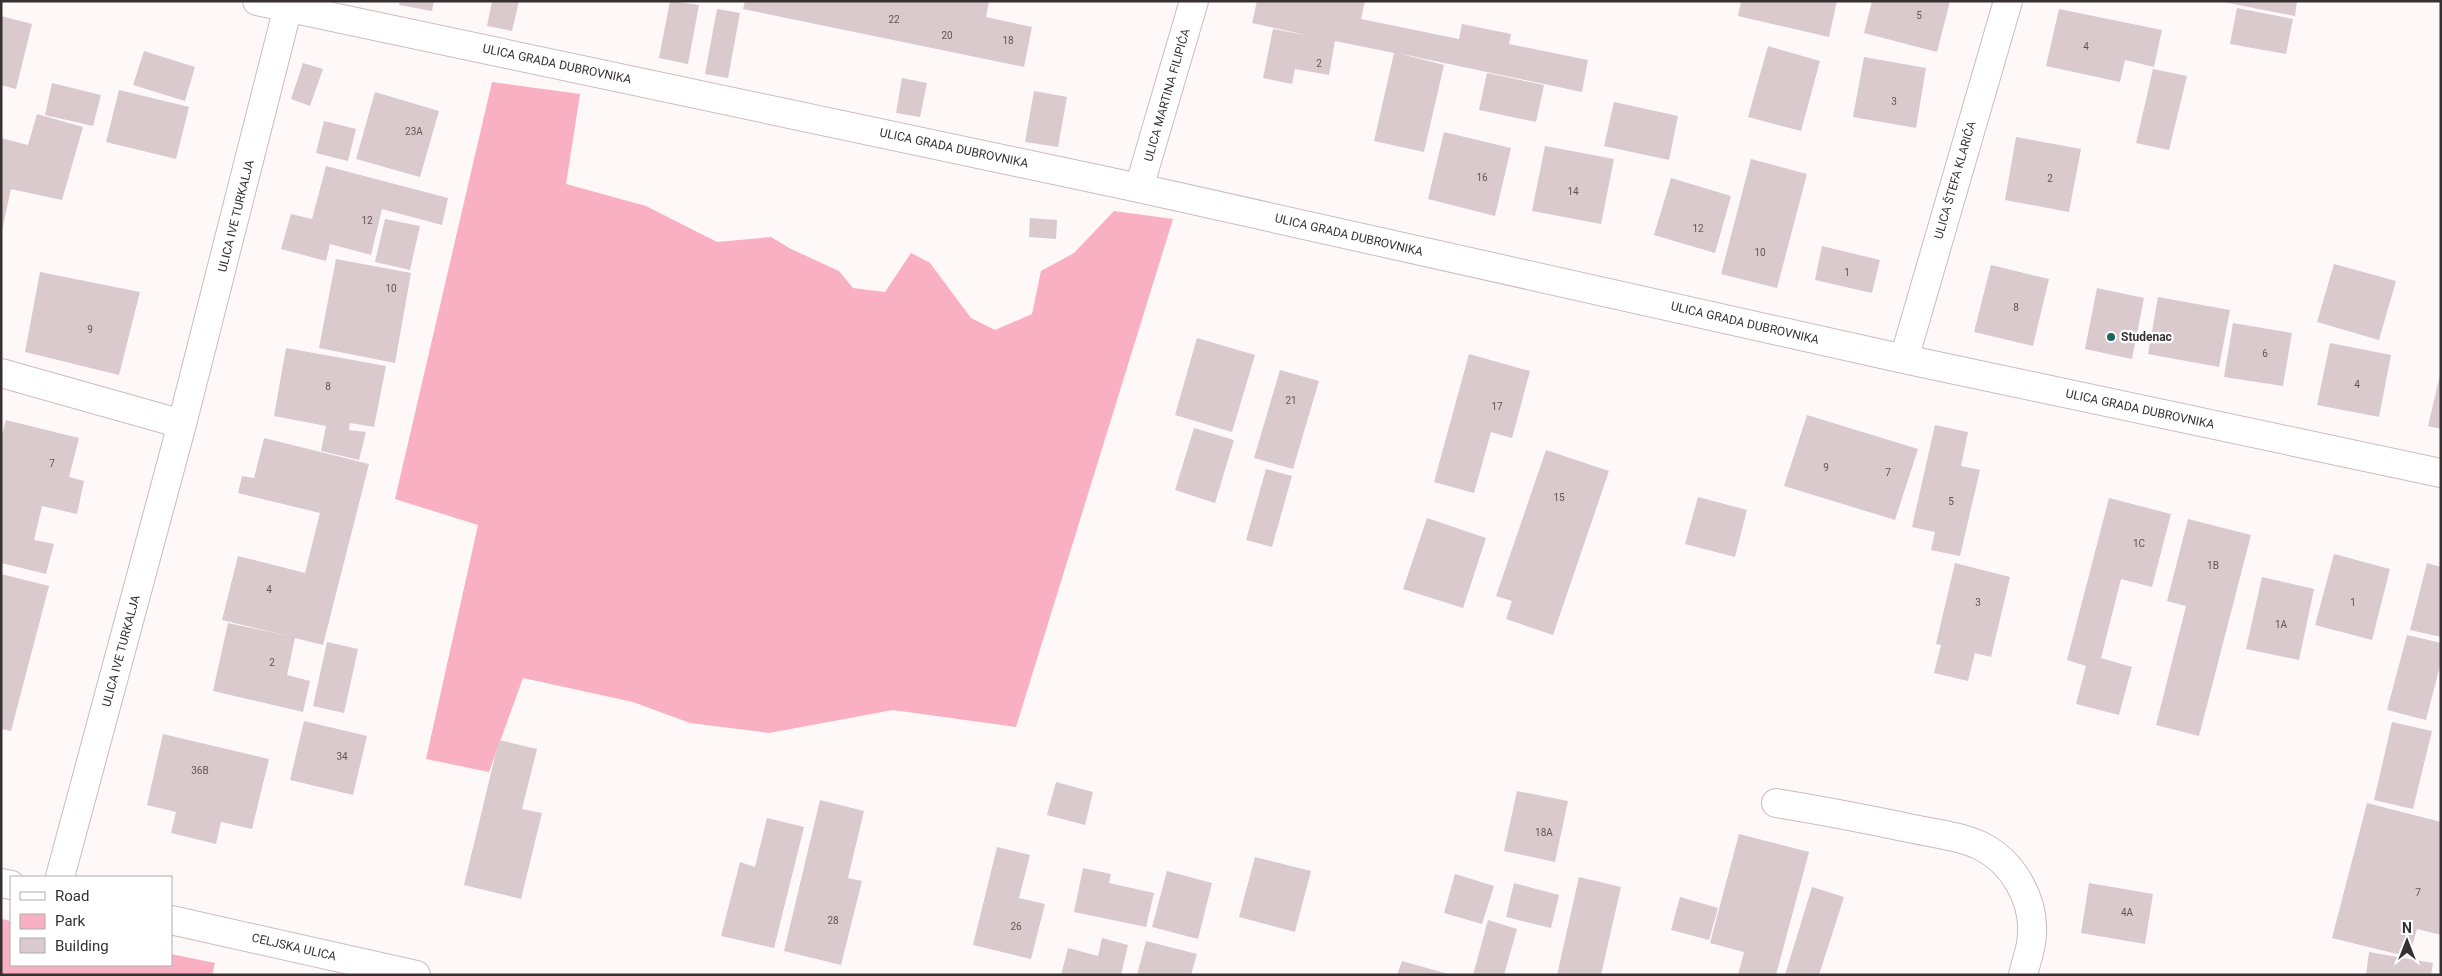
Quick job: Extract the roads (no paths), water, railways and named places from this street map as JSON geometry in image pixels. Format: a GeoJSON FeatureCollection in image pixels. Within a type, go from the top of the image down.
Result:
{"type":"FeatureCollection","features":[{"type":"Feature","properties":{"kind":"street","name":"ULICA GRADA DUBROVNIKA"},"geometry":{"type":"LineString","coordinates":[[257,1],[1139,188],[1904,359],[2441,473]]}},
{"type":"Feature","properties":{"kind":"street","name":"ULICA MARTINA FILIPIĆA"},"geometry":{"type":"LineString","coordinates":[[1139,188],[1194,1]]}},
{"type":"Feature","properties":{"kind":"street","name":"ULICA ŠTEFA KLARIĆA"},"geometry":{"type":"LineString","coordinates":[[1904,359],[2008,1]]}},
{"type":"Feature","properties":{"kind":"street","name":"ULICA IVE TURKALJA"},"geometry":{"type":"LineString","coordinates":[[60,876],[182,424],[288,7]]}},
{"type":"Feature","properties":{"kind":"street"},"geometry":{"type":"LineString","coordinates":[[1,374],[182,424]]}},
{"type":"Feature","properties":{"kind":"street"},"geometry":{"type":"LineString","coordinates":[[1776,803],[1951,837],[1982,846],[2004,863],[2016,876],[2031,912],[2032,935],[2023,975]]}},
{"type":"Feature","properties":{"kind":"street","name":"CELJSKA ULICA"},"geometry":{"type":"LineString","coordinates":[[172,920],[416,975]]}},
{"type":"Feature","properties":{"kind":"place","name":"Studenac"},"geometry":{"type":"Point","coordinates":[2111,337]}}]}
